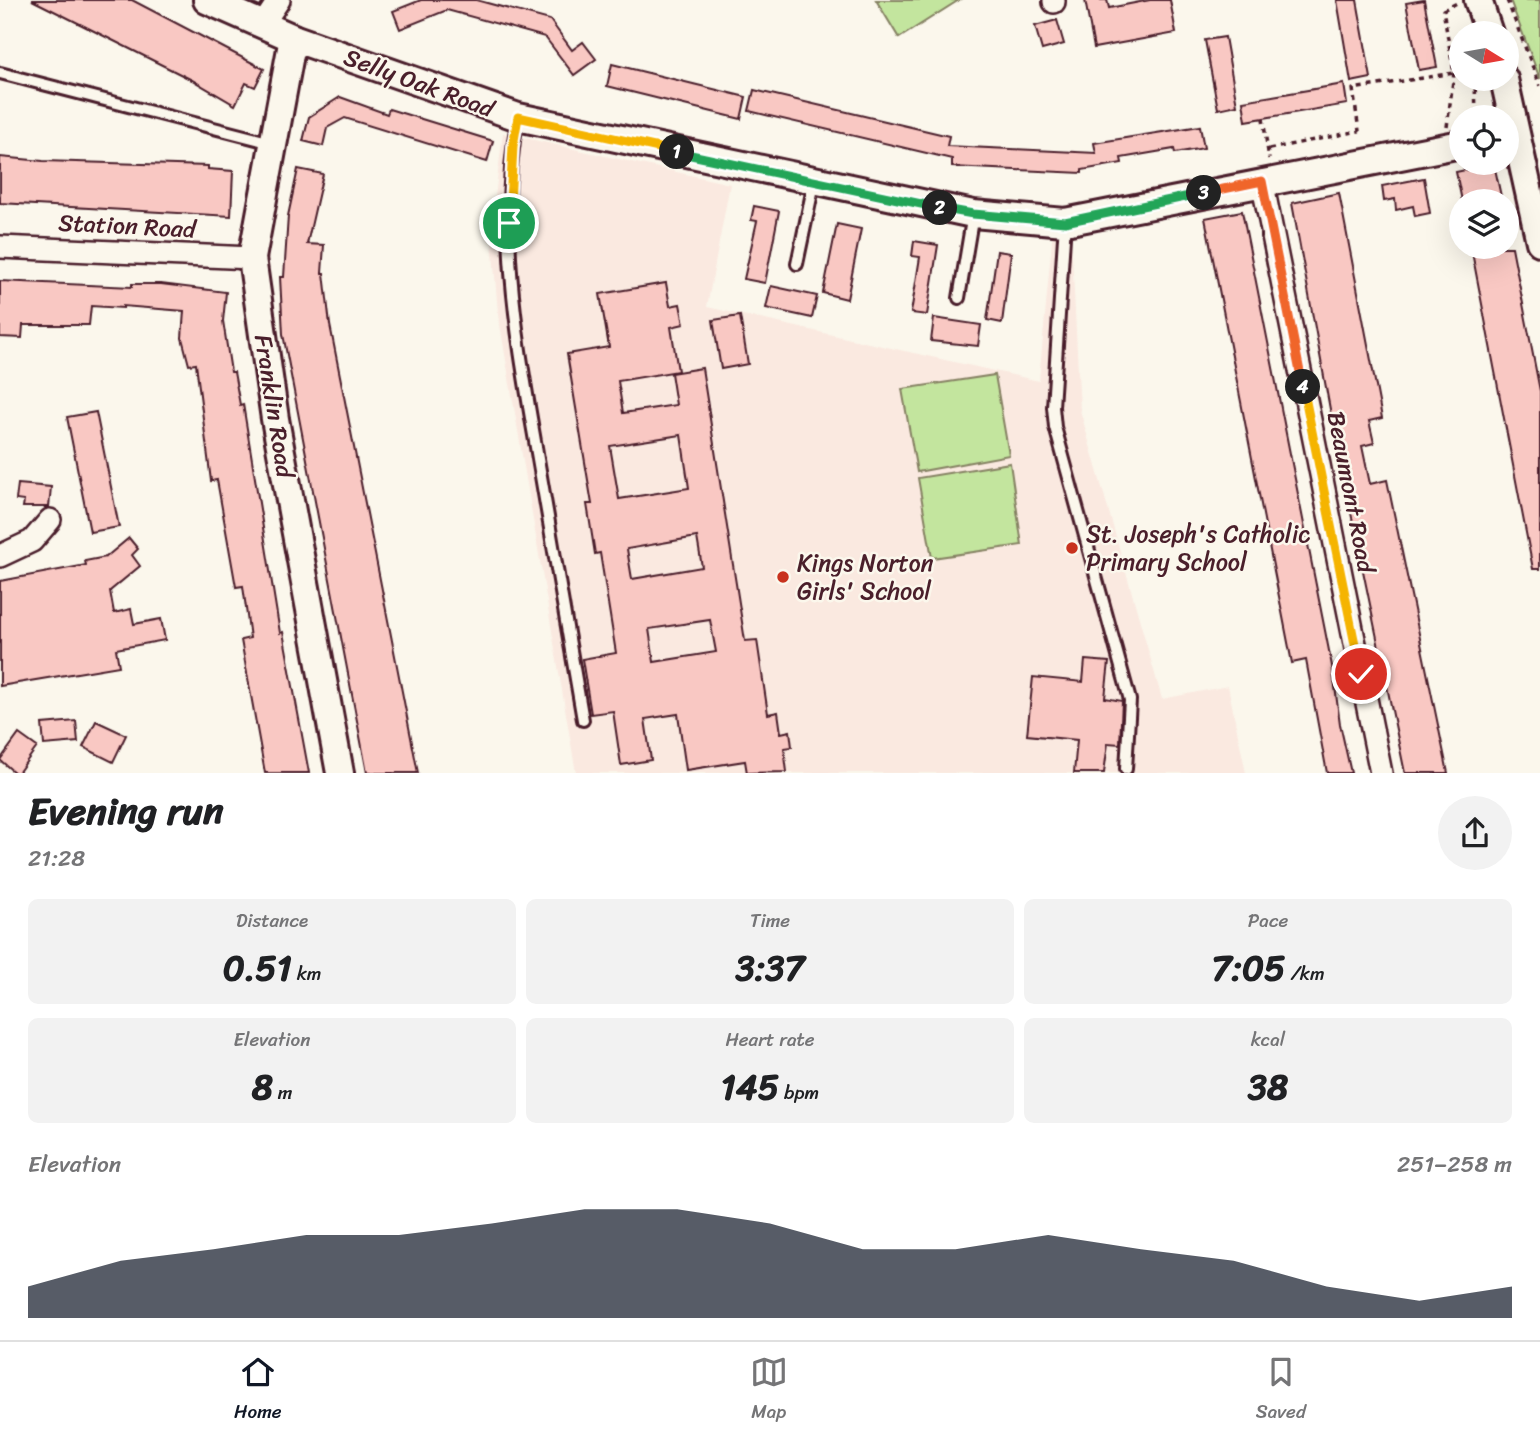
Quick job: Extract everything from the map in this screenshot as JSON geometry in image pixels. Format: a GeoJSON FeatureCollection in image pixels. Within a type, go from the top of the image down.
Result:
{"type":"FeatureCollection","features":[{"type":"Feature","properties":{"kind":"street","name":"Selly Oak Road"},"geometry":{"type":"LineString","coordinates":[[207,0],[293,38],[518,117],[814,183],[973,214],[1065,222],[1266,169],[1449,146]]}},
{"type":"Feature","properties":{"kind":"street"},"geometry":{"type":"LineString","coordinates":[[263,24],[279,0]]}},
{"type":"Feature","properties":{"kind":"street"},"geometry":{"type":"LineString","coordinates":[[1469,1],[1482,21]]}},
{"type":"Feature","properties":{"kind":"street","name":"Franklin Road"},"geometry":{"type":"LineString","coordinates":[[293,38],[252,258],[278,432],[340,773]]}},
{"type":"Feature","properties":{"kind":"street"},"geometry":{"type":"LineString","coordinates":[[1508,91],[1521,133],[1540,242]]}},
{"type":"Feature","properties":{"kind":"street","name":"Beaumont Road"},"geometry":{"type":"LineString","coordinates":[[1266,169],[1381,773]]}},
{"type":"Feature","properties":{"kind":"street","name":"Station Road"},"geometry":{"type":"LineString","coordinates":[[0,247],[252,258]]}},
{"type":"Feature","properties":{"kind":"street"},"geometry":{"type":"LineString","coordinates":[[0,556],[32,541],[50,520]]}},
{"type":"Feature","properties":{"kind":"lane"},"geometry":{"type":"LineString","coordinates":[[0,72],[272,143]]}},
{"type":"Feature","properties":{"kind":"lane"},"geometry":{"type":"LineString","coordinates":[[518,117],[513,146],[509,223],[513,309],[583,720]]}},
{"type":"Feature","properties":{"kind":"lane"},"geometry":{"type":"LineString","coordinates":[[797,264],[814,183]]}},
{"type":"Feature","properties":{"kind":"lane"},"geometry":{"type":"LineString","coordinates":[[959,298],[973,214]]}},
{"type":"Feature","properties":{"kind":"lane"},"geometry":{"type":"LineString","coordinates":[[1065,222],[1053,407],[1055,427],[1130,700],[1126,769]]}},
{"type":"Feature","properties":{"kind":"path"},"geometry":{"type":"LineString","coordinates":[[1507,0],[1540,86]]}},
{"type":"Feature","properties":{"kind":"path"},"geometry":{"type":"LineString","coordinates":[[1449,44],[1443,10],[1469,1]]}},
{"type":"Feature","properties":{"kind":"path"},"geometry":{"type":"LineString","coordinates":[[1269,149],[1359,131],[1353,89],[1449,74]]}},
{"type":"Feature","properties":{"kind":"path"},"geometry":{"type":"LineString","coordinates":[[1263,118],[1269,149],[1266,169]]}},
{"type":"Feature","properties":{"kind":"shaded area","name":"Kings Norton Girls' School"},"geometry":{"type":"Polygon","coordinates":[[[503,133],[730,184],[707,307],[1039,381],[1053,229],[1071,232],[1080,410],[1162,699],[1228,686],[1246,773],[576,773],[498,313],[491,229],[503,133]]]}},
{"type":"Feature","properties":{"kind":"green space"},"geometry":{"type":"Polygon","coordinates":[[[876,0],[959,0],[899,38],[876,0]]]}},
{"type":"Feature","properties":{"kind":"green space"},"geometry":{"type":"Polygon","coordinates":[[[1510,0],[1540,0],[1540,79],[1519,21],[1510,0]]]}},
{"type":"Feature","properties":{"kind":"green space"},"geometry":{"type":"Polygon","coordinates":[[[995,375],[1009,455],[917,472],[902,389],[995,375]]]}},
{"type":"Feature","properties":{"kind":"green space"},"geometry":{"type":"Polygon","coordinates":[[[1010,463],[1022,545],[932,558],[918,478],[1010,463]]]}},
{"type":"Feature","properties":{"kind":"building"},"geometry":{"type":"Polygon","coordinates":[[[32,0],[132,0],[264,69],[255,87],[246,83],[235,105],[192,80],[32,0]]]}},
{"type":"Feature","properties":{"kind":"building"},"geometry":{"type":"Polygon","coordinates":[[[421,0],[476,0],[550,20],[572,50],[583,42],[596,59],[574,75],[545,37],[447,10],[400,29],[393,11],[421,0]]]}},
{"type":"Feature","properties":{"kind":"building"},"geometry":{"type":"Polygon","coordinates":[[[1085,0],[1107,0],[1109,8],[1150,0],[1170,0],[1176,33],[1094,48],[1085,0]]]}},
{"type":"Feature","properties":{"kind":"building"},"geometry":{"type":"Polygon","coordinates":[[[1337,0],[1357,0],[1371,78],[1351,82],[1337,0]]]}},
{"type":"Feature","properties":{"kind":"building"},"geometry":{"type":"Polygon","coordinates":[[[1424,0],[1437,67],[1419,70],[1406,3],[1424,0]]]}},
{"type":"Feature","properties":{"kind":"building"},"geometry":{"type":"Polygon","coordinates":[[[1057,20],[1064,44],[1042,50],[1035,26],[1057,20]]]}},
{"type":"Feature","properties":{"kind":"building"},"geometry":{"type":"Polygon","coordinates":[[[1225,37],[1237,105],[1218,109],[1205,40],[1225,37]]]}},
{"type":"Feature","properties":{"kind":"building"},"geometry":{"type":"Polygon","coordinates":[[[612,64],[746,97],[741,119],[607,86],[612,64]]]}},
{"type":"Feature","properties":{"kind":"building"},"geometry":{"type":"Polygon","coordinates":[[[1344,84],[1347,104],[1246,121],[1243,101],[1344,84]]]}},
{"type":"Feature","properties":{"kind":"building"},"geometry":{"type":"Polygon","coordinates":[[[754,90],[949,136],[947,146],[1096,153],[1094,143],[1200,126],[1204,148],[1175,153],[1174,149],[1121,158],[1122,163],[1082,170],[1082,173],[952,167],[952,159],[749,111],[754,90]]]}},
{"type":"Feature","properties":{"kind":"building"},"geometry":{"type":"Polygon","coordinates":[[[340,97],[387,114],[389,109],[493,141],[487,162],[345,118],[327,128],[323,146],[303,141],[309,117],[340,97]]]}},
{"type":"Feature","properties":{"kind":"building"},"geometry":{"type":"Polygon","coordinates":[[[0,157],[43,161],[208,166],[208,169],[233,171],[231,216],[0,203],[0,157]]]}},
{"type":"Feature","properties":{"kind":"building"},"geometry":{"type":"Polygon","coordinates":[[[298,169],[323,174],[307,244],[324,245],[322,273],[330,325],[418,773],[367,773],[283,334],[280,277],[284,277],[288,216],[298,169]]]}},
{"type":"Feature","properties":{"kind":"building"},"geometry":{"type":"Polygon","coordinates":[[[1457,175],[1496,175],[1499,189],[1460,189],[1457,175]]]}},
{"type":"Feature","properties":{"kind":"building"},"geometry":{"type":"Polygon","coordinates":[[[1424,178],[1430,213],[1415,216],[1413,206],[1396,210],[1395,199],[1384,201],[1382,186],[1424,178]]]}},
{"type":"Feature","properties":{"kind":"building"},"geometry":{"type":"Polygon","coordinates":[[[1339,193],[1382,418],[1369,421],[1374,443],[1362,446],[1370,484],[1387,480],[1448,773],[1405,773],[1334,431],[1292,203],[1339,193]]]}},
{"type":"Feature","properties":{"kind":"building"},"geometry":{"type":"Polygon","coordinates":[[[754,206],[779,211],[765,283],[744,279],[757,221],[751,220],[754,206]]]}},
{"type":"Feature","properties":{"kind":"building"},"geometry":{"type":"Polygon","coordinates":[[[1242,211],[1351,773],[1327,773],[1306,660],[1292,663],[1205,218],[1242,211]]]}},
{"type":"Feature","properties":{"kind":"building"},"geometry":{"type":"Polygon","coordinates":[[[837,224],[861,229],[847,299],[823,293],[837,224]]]}},
{"type":"Feature","properties":{"kind":"building"},"geometry":{"type":"Polygon","coordinates":[[[914,241],[938,245],[927,315],[911,313],[920,257],[912,256],[914,241]]]}},
{"type":"Feature","properties":{"kind":"building"},"geometry":{"type":"Polygon","coordinates":[[[997,251],[1011,253],[1002,323],[987,320],[997,251]]]}},
{"type":"Feature","properties":{"kind":"building"},"geometry":{"type":"Polygon","coordinates":[[[1473,259],[1514,259],[1540,391],[1540,569],[1533,569],[1473,259]]]}},
{"type":"Feature","properties":{"kind":"building"},"geometry":{"type":"Polygon","coordinates":[[[0,281],[132,287],[132,284],[161,284],[226,292],[223,321],[231,372],[234,372],[240,405],[243,404],[280,633],[283,632],[309,773],[265,773],[241,640],[250,638],[243,586],[236,587],[217,480],[211,481],[196,364],[189,365],[182,338],[184,311],[91,306],[89,325],[23,325],[22,338],[0,337],[0,281]]]}},
{"type":"Feature","properties":{"kind":"building"},"geometry":{"type":"Polygon","coordinates":[[[666,283],[670,306],[680,304],[684,324],[671,327],[678,371],[618,381],[623,413],[676,405],[671,373],[702,368],[745,641],[757,640],[768,714],[778,712],[781,733],[790,731],[792,747],[784,748],[787,772],[747,773],[745,761],[686,770],[678,714],[645,719],[651,760],[621,765],[613,711],[591,714],[582,659],[616,653],[600,553],[595,554],[587,504],[592,504],[567,354],[609,347],[600,294],[666,283]],[[681,435],[610,446],[619,499],[689,488],[681,435]],[[697,537],[627,549],[632,579],[702,567],[697,537]],[[710,620],[649,629],[654,662],[716,652],[710,620]]]}},
{"type":"Feature","properties":{"kind":"building"},"geometry":{"type":"Polygon","coordinates":[[[771,286],[817,296],[812,318],[766,308],[771,286]]]}},
{"type":"Feature","properties":{"kind":"building"},"geometry":{"type":"Polygon","coordinates":[[[740,316],[748,364],[721,369],[713,320],[740,316]]]}},
{"type":"Feature","properties":{"kind":"building"},"geometry":{"type":"Polygon","coordinates":[[[934,318],[981,325],[978,346],[931,341],[934,318]]]}},
{"type":"Feature","properties":{"kind":"building"},"geometry":{"type":"Polygon","coordinates":[[[96,412],[119,527],[90,532],[67,417],[96,412]]]}},
{"type":"Feature","properties":{"kind":"building"},"geometry":{"type":"Polygon","coordinates":[[[18,484],[51,487],[49,507],[23,507],[24,501],[16,500],[18,484]]]}},
{"type":"Feature","properties":{"kind":"building"},"geometry":{"type":"Polygon","coordinates":[[[129,538],[138,549],[132,555],[140,566],[110,591],[114,613],[131,609],[134,624],[161,619],[165,640],[116,649],[119,666],[0,686],[0,581],[86,565],[85,561],[106,557],[129,538]]]}},
{"type":"Feature","properties":{"kind":"building"},"geometry":{"type":"Polygon","coordinates":[[[1085,660],[1109,662],[1105,698],[1122,701],[1120,744],[1108,743],[1104,773],[1074,773],[1077,740],[1027,735],[1033,677],[1083,682],[1085,660]]]}},
{"type":"Feature","properties":{"kind":"building"},"geometry":{"type":"Polygon","coordinates":[[[76,721],[78,742],[44,745],[42,724],[76,721]]]}},
{"type":"Feature","properties":{"kind":"building"},"geometry":{"type":"Polygon","coordinates":[[[96,721],[126,735],[113,762],[83,747],[96,721]]]}},
{"type":"Feature","properties":{"kind":"building"},"geometry":{"type":"Polygon","coordinates":[[[19,734],[37,747],[18,773],[15,773],[0,760],[19,734]]]}},
{"type":"Feature","properties":{"kind":"place","name":"St. Joseph's Catholic Primary School"},"geometry":{"type":"Point","coordinates":[1072,548]}},
{"type":"Feature","properties":{"kind":"place","name":"Kings Norton Girls' School"},"geometry":{"type":"Point","coordinates":[783,577]}},
{"type":"Feature","properties":{"kind":"route"},"geometry":{"type":"LineString","coordinates":[[509,223],[513,146],[518,117],[814,183],[973,214],[1045,222],[1065,222],[1262,181],[1361,674]]}}]}
